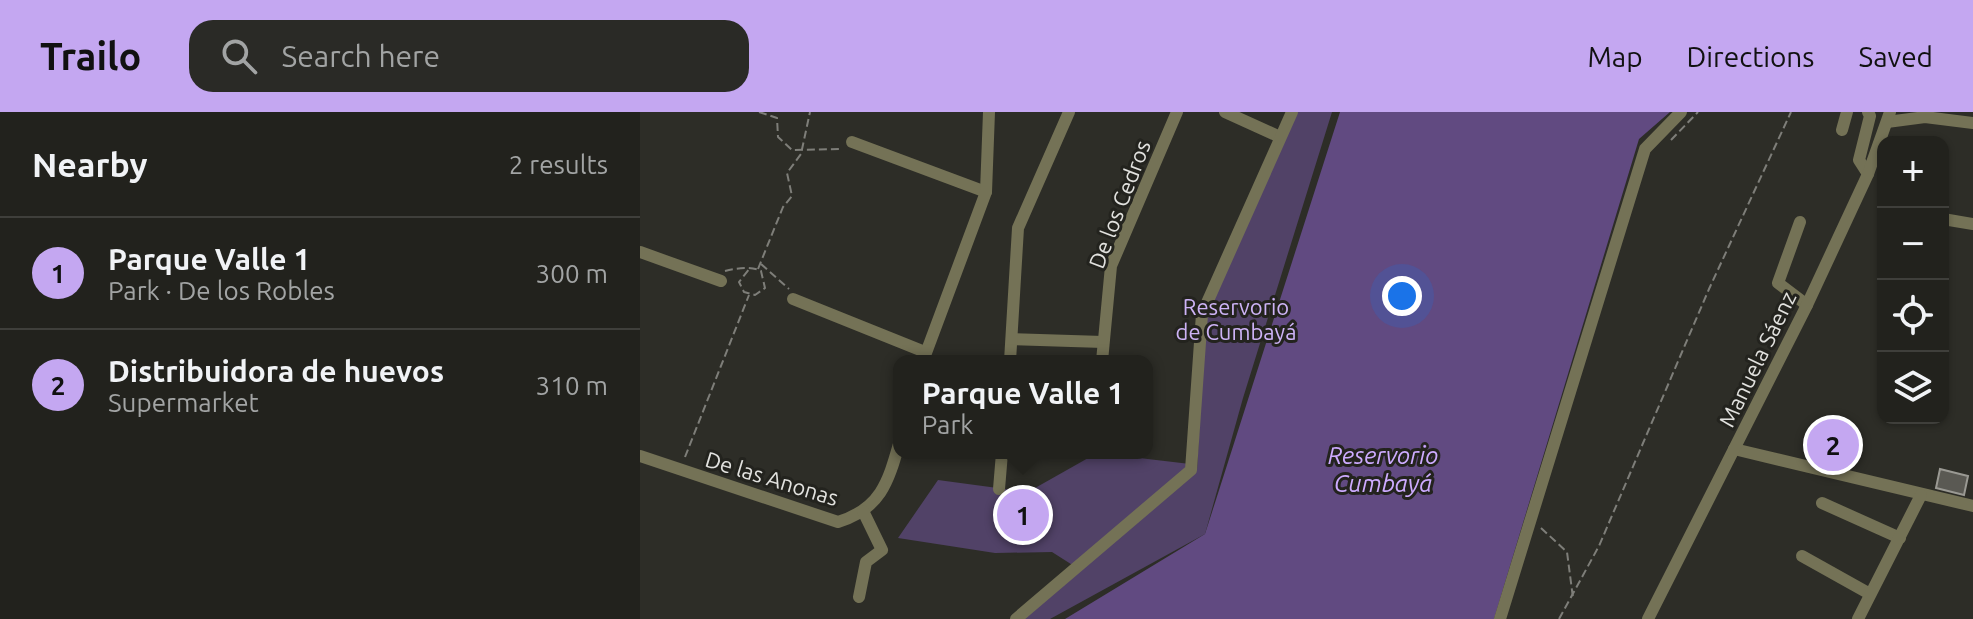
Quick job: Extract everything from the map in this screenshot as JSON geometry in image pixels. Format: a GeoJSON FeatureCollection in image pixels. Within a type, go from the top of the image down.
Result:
{"type":"FeatureCollection","features":[{"type":"Feature","properties":{"kind":"street"},"geometry":{"type":"LineString","coordinates":[[925,355],[986,192],[989,112]]}},
{"type":"Feature","properties":{"kind":"street"},"geometry":{"type":"LineString","coordinates":[[1011,355],[1018,228],[1069,112]]}},
{"type":"Feature","properties":{"kind":"street","name":"De los Cedros"},"geometry":{"type":"LineString","coordinates":[[1102,355],[1111,266],[1177,112]]}},
{"type":"Feature","properties":{"kind":"street"},"geometry":{"type":"LineString","coordinates":[[1225,112],[1280,137]]}},
{"type":"Feature","properties":{"kind":"street"},"geometry":{"type":"LineString","coordinates":[[1016,619],[1191,470],[1202,314],[1292,112]]}},
{"type":"Feature","properties":{"kind":"street"},"geometry":{"type":"LineString","coordinates":[[1500,619],[1645,149],[1681,112]]}},
{"type":"Feature","properties":{"kind":"street"},"geometry":{"type":"LineString","coordinates":[[1842,130],[1847,112]]}},
{"type":"Feature","properties":{"kind":"street"},"geometry":{"type":"LineString","coordinates":[[1868,112],[1859,160],[1868,174]]}},
{"type":"Feature","properties":{"kind":"street"},"geometry":{"type":"LineString","coordinates":[[1888,117],[1925,117],[1973,123]]}},
{"type":"Feature","properties":{"kind":"street","name":"Manuela Sáenz"},"geometry":{"type":"LineString","coordinates":[[1648,619],[1807,305],[1868,174],[1888,117]]}},
{"type":"Feature","properties":{"kind":"street"},"geometry":{"type":"LineString","coordinates":[[852,142],[986,192]]}},
{"type":"Feature","properties":{"kind":"street"},"geometry":{"type":"LineString","coordinates":[[1949,220],[1973,224]]}},
{"type":"Feature","properties":{"kind":"street"},"geometry":{"type":"LineString","coordinates":[[1800,222],[1778,283],[1807,305]]}},
{"type":"Feature","properties":{"kind":"street"},"geometry":{"type":"LineString","coordinates":[[640,252],[716,279]]}},
{"type":"Feature","properties":{"kind":"street"},"geometry":{"type":"LineString","coordinates":[[793,299],[919,355]]}},
{"type":"Feature","properties":{"kind":"street"},"geometry":{"type":"LineString","coordinates":[[1012,339],[1103,342]]}},
{"type":"Feature","properties":{"kind":"street"},"geometry":{"type":"LineString","coordinates":[[1734,449],[1973,506]]}},
{"type":"Feature","properties":{"kind":"street","name":"De las Anonas"},"geometry":{"type":"LineString","coordinates":[[640,456],[818,518],[838,522],[863,511],[882,492],[894,459]]}},
{"type":"Feature","properties":{"kind":"street"},"geometry":{"type":"LineString","coordinates":[[999,489],[1002,459]]}},
{"type":"Feature","properties":{"kind":"street"},"geometry":{"type":"LineString","coordinates":[[1858,619],[1921,495]]}},
{"type":"Feature","properties":{"kind":"street"},"geometry":{"type":"LineString","coordinates":[[1822,503],[1900,538]]}},
{"type":"Feature","properties":{"kind":"street"},"geometry":{"type":"LineString","coordinates":[[859,597],[865,564],[882,550],[863,511]]}},
{"type":"Feature","properties":{"kind":"street"},"geometry":{"type":"LineString","coordinates":[[1802,556],[1870,594]]}},
{"type":"Feature","properties":{"kind":"path"},"geometry":{"type":"LineString","coordinates":[[759,112],[777,118],[778,137],[784,145],[801,151],[836,151],[852,142]]}},
{"type":"Feature","properties":{"kind":"path"},"geometry":{"type":"LineString","coordinates":[[758,269],[783,207],[792,196],[787,173],[801,151],[810,112]]}},
{"type":"Feature","properties":{"kind":"path"},"geometry":{"type":"LineString","coordinates":[[1559,619],[1573,598],[1791,112]]}},
{"type":"Feature","properties":{"kind":"path"},"geometry":{"type":"LineString","coordinates":[[760,263],[785,282],[793,299]]}},
{"type":"Feature","properties":{"kind":"path"},"geometry":{"type":"LineString","coordinates":[[749,295],[739,282],[750,268]]}},
{"type":"Feature","properties":{"kind":"path"},"geometry":{"type":"LineString","coordinates":[[680,470],[749,295],[765,288],[765,276],[758,269],[727,270],[716,279]]}},
{"type":"Feature","properties":{"kind":"path"},"geometry":{"type":"LineString","coordinates":[[1536,525],[1567,552],[1573,598]]}},
{"type":"Feature","properties":{"kind":"green space","name":"Reservorio de Cumbayá"},"geometry":{"type":"Polygon","coordinates":[[[1289,112],[1332,112],[1243,398],[1205,534],[1050,619],[1023,619],[1197,470],[1206,314],[1289,112]]]}},
{"type":"Feature","properties":{"kind":"green space"},"geometry":{"type":"Polygon","coordinates":[[[1086,459],[1148,459],[1190,464],[1074,566],[1052,552],[995,553],[898,538],[938,480],[1028,492],[1086,459]]]}},
{"type":"Feature","properties":{"kind":"water","name":"Reservorio Cumbayá"},"geometry":{"type":"Polygon","coordinates":[[[1340,112],[1670,112],[1639,139],[1494,619],[1065,619],[1205,534],[1340,112]]]}},
{"type":"Feature","properties":{"kind":"building"},"geometry":{"type":"Polygon","coordinates":[[[1829,431],[1843,435],[1836,459],[1822,456],[1829,431]]]}},
{"type":"Feature","properties":{"kind":"building"},"geometry":{"type":"Polygon","coordinates":[[[1940,469],[1968,476],[1964,495],[1936,488],[1940,469]]]}},
{"type":"Feature","properties":{"kind":"place","name":"Distribuidora de huevos"},"geometry":{"type":"Point","coordinates":[1833,445]}},
{"type":"Feature","properties":{"kind":"place","name":"Parque Valle 1"},"geometry":{"type":"Point","coordinates":[1023,515]}}]}
